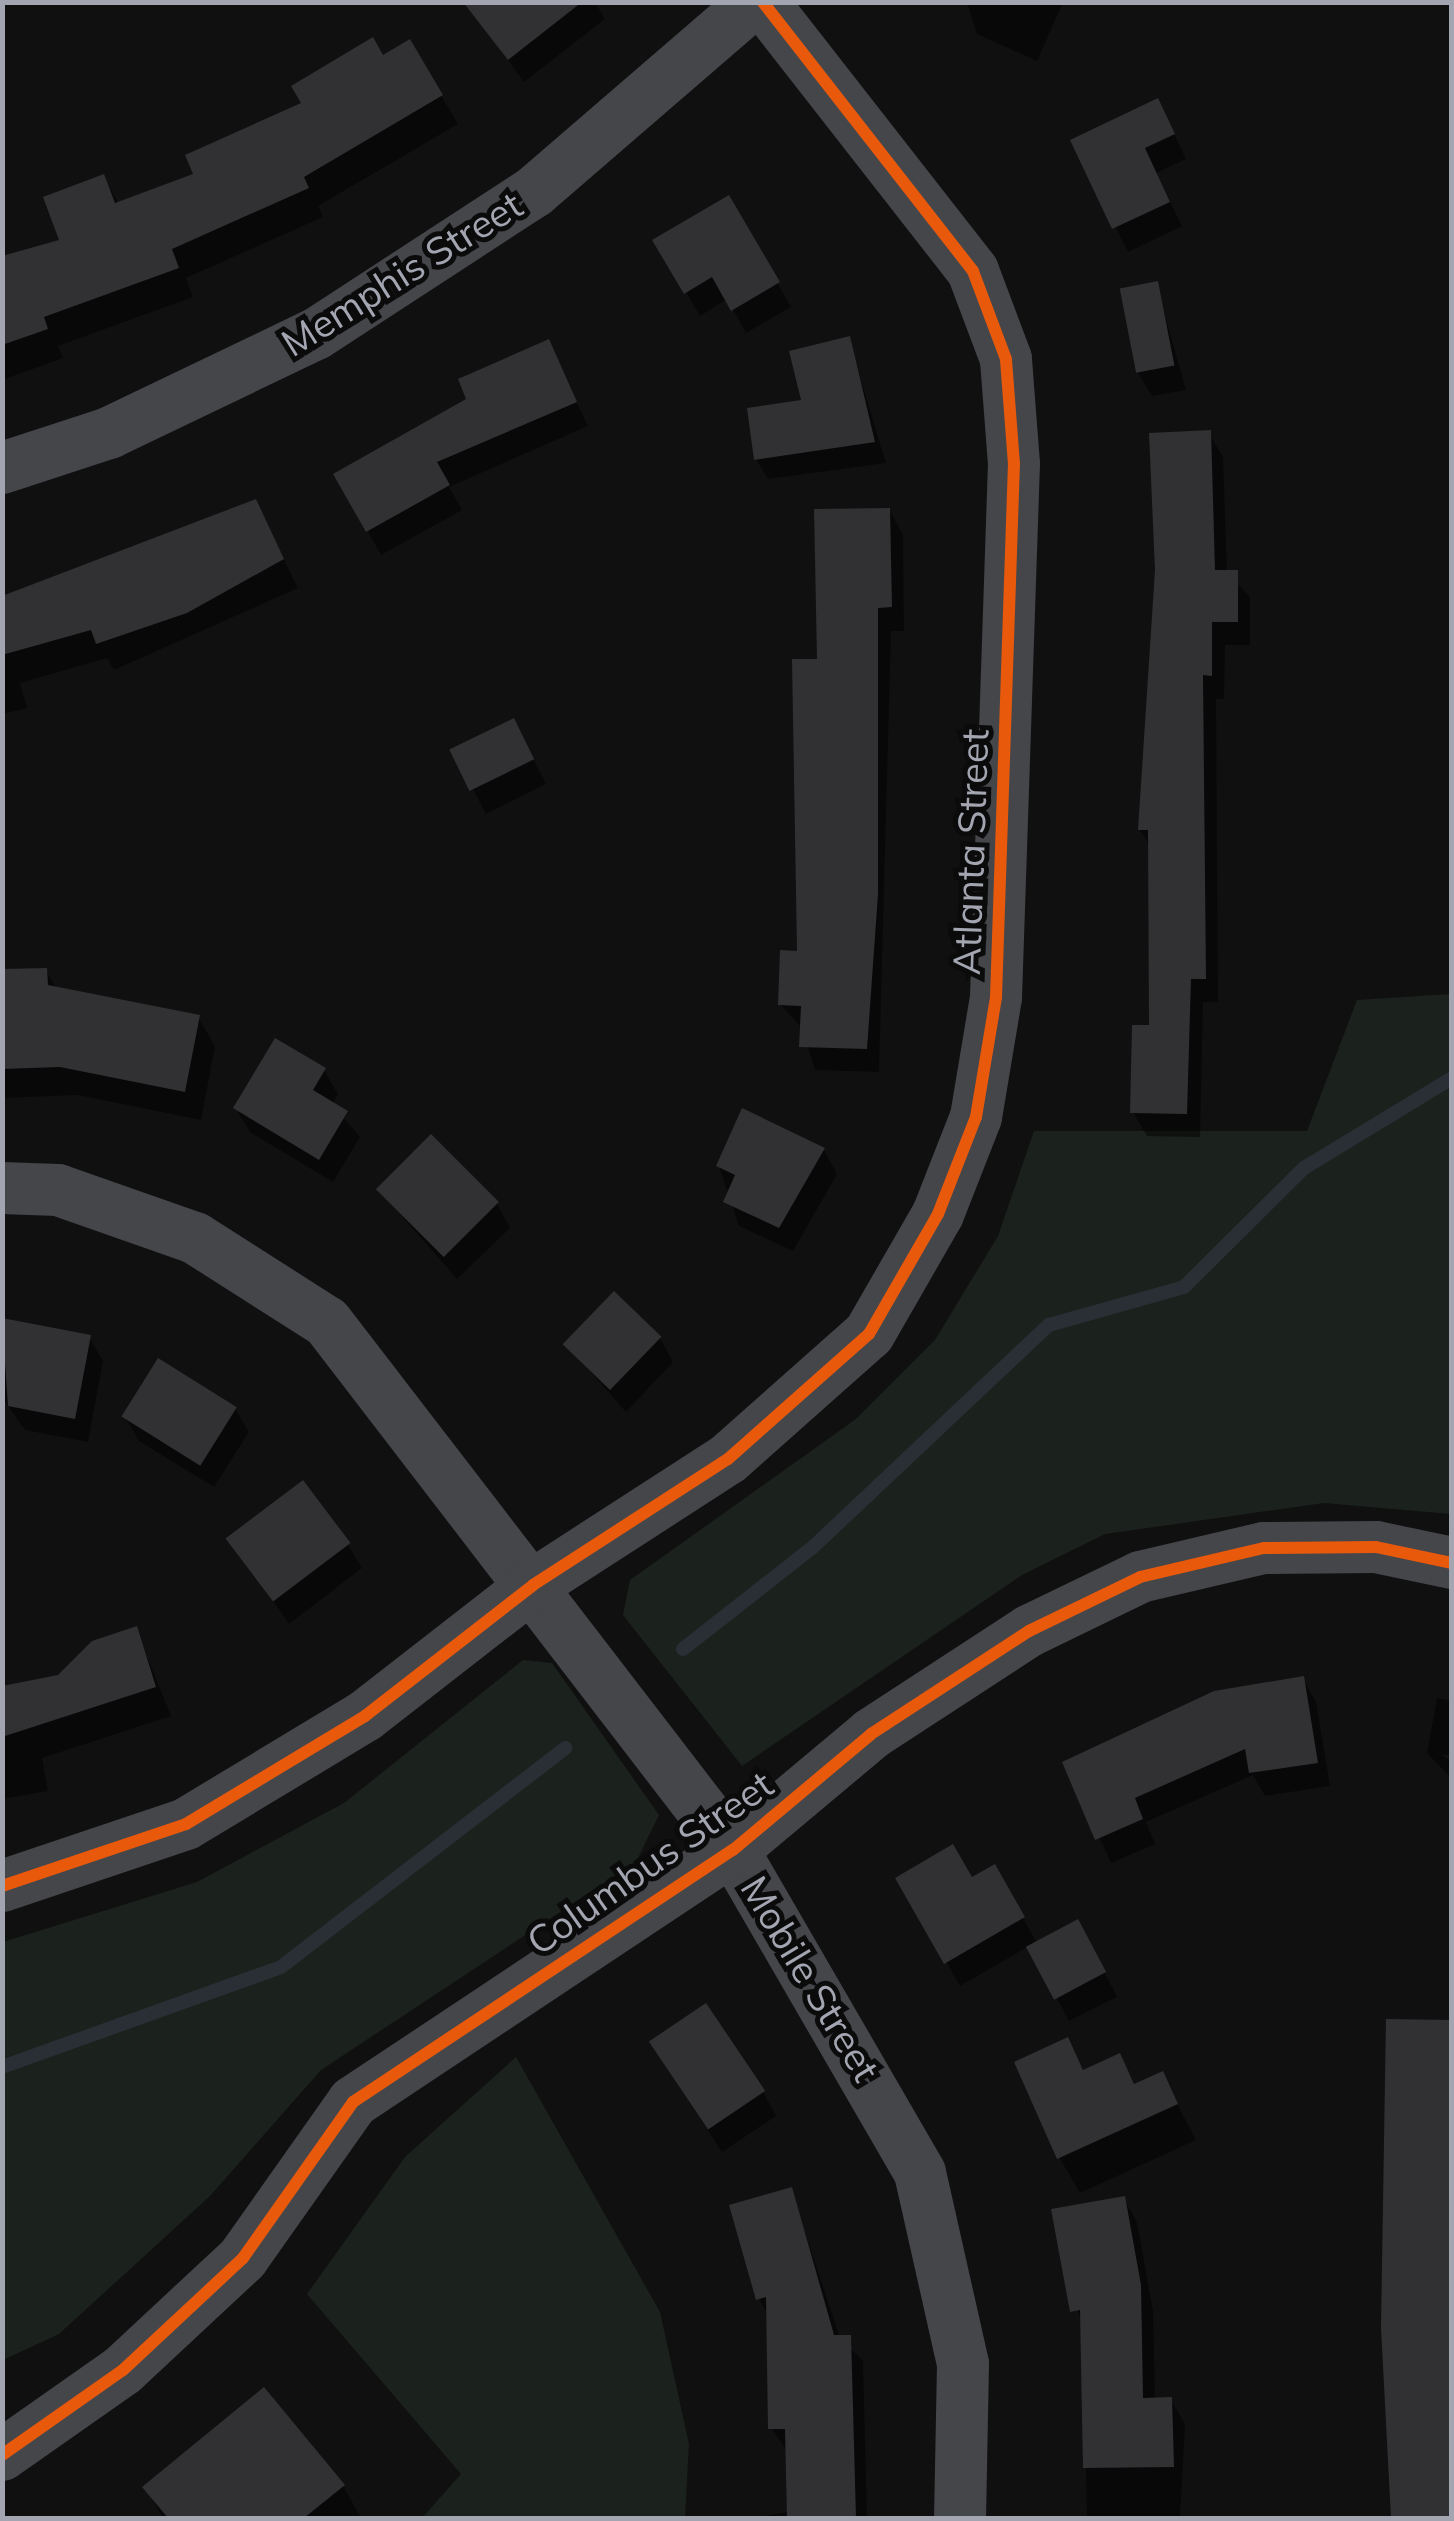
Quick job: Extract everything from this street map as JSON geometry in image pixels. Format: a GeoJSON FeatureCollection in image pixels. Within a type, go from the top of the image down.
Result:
{"type":"FeatureCollection","features":[{"type":"Feature","properties":{"kind":"street","name":"Memphis Street"},"geometry":{"type":"LineString","coordinates":[[2,468],[109,433],[316,334],[534,192],[754,2]]}},
{"type":"Feature","properties":{"kind":"street","name":"Atlanta Street"},"geometry":{"type":"LineString","coordinates":[[2,1886],[186,1824],[365,1716],[534,1585],[728,1460],[869,1334],[938,1214],[976,1117],[996,997],[1014,464],[1006,358],[973,271],[763,2]]}},
{"type":"Feature","properties":{"kind":"street","name":"Mobile Street"},"geometry":{"type":"LineString","coordinates":[[2,1188],[58,1190],[195,1238],[327,1322],[534,1585],[733,1850],[920,2173],[963,2364],[960,2518]]}},
{"type":"Feature","properties":{"kind":"street","name":"Columbus Street"},"geometry":{"type":"LineString","coordinates":[[2,2455],[123,2370],[243,2258],[354,2102],[733,1850],[871,1734],[1029,1631],[1140,1577],[1264,1548],[1376,1547],[1452,1563]]}},
{"type":"Feature","properties":{"kind":"shaded area"},"geometry":{"type":"Polygon","coordinates":[[[1451,994],[1451,1514],[1324,1503],[1105,1534],[1022,1575],[742,1766],[623,1615],[630,1580],[856,1419],[935,1340],[998,1236],[1034,1131],[1307,1131],[1357,1000],[1451,994]]]}},
{"type":"Feature","properties":{"kind":"shaded area"},"geometry":{"type":"Polygon","coordinates":[[[523,1660],[552,1663],[659,1815],[636,1862],[321,2070],[210,2196],[59,2334],[3,2360],[3,1942],[197,1882],[344,1803],[523,1660]]]}},
{"type":"Feature","properties":{"kind":"shaded area"},"geometry":{"type":"Polygon","coordinates":[[[516,2057],[660,2312],[689,2444],[685,2518],[422,2518],[461,2474],[307,2294],[405,2157],[516,2057]]]}},
{"type":"Feature","properties":{"kind":"building"},"geometry":{"type":"Polygon","coordinates":[[[463,2],[582,2],[508,60],[463,2]]]}},
{"type":"Feature","properties":{"kind":"building"},"geometry":{"type":"Polygon","coordinates":[[[373,37],[383,55],[410,39],[443,95],[304,177],[309,188],[172,249],[179,268],[44,317],[48,329],[2,345],[2,256],[59,240],[43,197],[104,174],[115,203],[193,174],[185,155],[301,103],[291,86],[373,37]]]}},
{"type":"Feature","properties":{"kind":"building"},"geometry":{"type":"Polygon","coordinates":[[[1158,98],[1175,134],[1145,148],[1170,202],[1112,229],[1070,140],[1158,98]]]}},
{"type":"Feature","properties":{"kind":"building"},"geometry":{"type":"Polygon","coordinates":[[[729,195],[780,282],[731,311],[712,277],[684,294],[652,240],[729,195]]]}},
{"type":"Feature","properties":{"kind":"building"},"geometry":{"type":"Polygon","coordinates":[[[1158,281],[1174,365],[1136,373],[1120,288],[1158,281]]]}},
{"type":"Feature","properties":{"kind":"building"},"geometry":{"type":"Polygon","coordinates":[[[850,336],[875,442],[754,460],[747,408],[801,400],[789,351],[850,336]]]}},
{"type":"Feature","properties":{"kind":"building"},"geometry":{"type":"Polygon","coordinates":[[[549,339],[577,402],[437,462],[450,485],[366,532],[333,474],[466,399],[458,379],[549,339]]]}},
{"type":"Feature","properties":{"kind":"building"},"geometry":{"type":"Polygon","coordinates":[[[1211,430],[1215,570],[1238,570],[1238,622],[1212,622],[1212,676],[1203,675],[1206,979],[1191,979],[1187,1114],[1130,1113],[1132,1025],[1149,1025],[1148,830],[1138,830],[1155,570],[1149,433],[1211,430]]]}},
{"type":"Feature","properties":{"kind":"building"},"geometry":{"type":"Polygon","coordinates":[[[256,499],[284,559],[187,613],[96,644],[91,630],[2,655],[2,596],[256,499]]]}},
{"type":"Feature","properties":{"kind":"building"},"geometry":{"type":"Polygon","coordinates":[[[890,508],[892,607],[878,608],[878,894],[867,1049],[799,1047],[801,1006],[778,1005],[780,950],[797,951],[792,659],[817,659],[814,509],[890,508]]]}},
{"type":"Feature","properties":{"kind":"building"},"geometry":{"type":"Polygon","coordinates":[[[514,718],[534,759],[469,791],[449,750],[514,718]]]}},
{"type":"Feature","properties":{"kind":"building"},"geometry":{"type":"Polygon","coordinates":[[[47,968],[48,985],[200,1015],[185,1092],[60,1067],[2,1069],[2,969],[47,968]]]}},
{"type":"Feature","properties":{"kind":"building"},"geometry":{"type":"Polygon","coordinates":[[[275,1038],[326,1068],[313,1090],[348,1111],[319,1160],[233,1108],[275,1038]]]}},
{"type":"Feature","properties":{"kind":"building"},"geometry":{"type":"Polygon","coordinates":[[[742,1108],[825,1148],[779,1228],[723,1202],[735,1175],[716,1166],[742,1108]]]}},
{"type":"Feature","properties":{"kind":"building"},"geometry":{"type":"Polygon","coordinates":[[[431,1134],[499,1202],[444,1257],[376,1189],[431,1134]]]}},
{"type":"Feature","properties":{"kind":"building"},"geometry":{"type":"Polygon","coordinates":[[[614,1291],[661,1337],[610,1390],[563,1344],[614,1291]]]}},
{"type":"Feature","properties":{"kind":"building"},"geometry":{"type":"Polygon","coordinates":[[[2,1318],[91,1335],[75,1419],[8,1406],[2,1318]]]}},
{"type":"Feature","properties":{"kind":"building"},"geometry":{"type":"Polygon","coordinates":[[[158,1358],[237,1407],[200,1466],[121,1417],[158,1358]]]}},
{"type":"Feature","properties":{"kind":"building"},"geometry":{"type":"Polygon","coordinates":[[[303,1480],[351,1543],[273,1601],[226,1538],[303,1480]]]}},
{"type":"Feature","properties":{"kind":"building"},"geometry":{"type":"Polygon","coordinates":[[[137,1626],[156,1687],[2,1737],[2,1686],[58,1675],[92,1641],[137,1626]]]}},
{"type":"Feature","properties":{"kind":"building"},"geometry":{"type":"Polygon","coordinates":[[[1304,1676],[1318,1763],[1249,1773],[1245,1749],[1135,1798],[1143,1819],[1095,1840],[1062,1762],[1214,1691],[1304,1676]]]}},
{"type":"Feature","properties":{"kind":"building"},"geometry":{"type":"Polygon","coordinates":[[[953,1844],[972,1877],[995,1864],[1025,1917],[944,1964],[895,1878],[953,1844]]]}},
{"type":"Feature","properties":{"kind":"building"},"geometry":{"type":"Polygon","coordinates":[[[1078,1919],[1106,1972],[1054,2000],[1026,1947],[1078,1919]]]}},
{"type":"Feature","properties":{"kind":"building"},"geometry":{"type":"Polygon","coordinates":[[[706,2003],[765,2091],[708,2129],[649,2042],[706,2003]]]}},
{"type":"Feature","properties":{"kind":"building"},"geometry":{"type":"Polygon","coordinates":[[[1386,2019],[1452,2020],[1452,2518],[1391,2518],[1381,2328],[1386,2019]]]}},
{"type":"Feature","properties":{"kind":"building"},"geometry":{"type":"Polygon","coordinates":[[[1068,2037],[1083,2070],[1120,2053],[1134,2084],[1163,2071],[1178,2104],[1057,2159],[1014,2062],[1068,2037]]]}},
{"type":"Feature","properties":{"kind":"building"},"geometry":{"type":"Polygon","coordinates":[[[792,2187],[834,2335],[851,2335],[856,2518],[787,2518],[785,2429],[768,2429],[766,2297],[756,2300],[729,2205],[792,2187]]]}},
{"type":"Feature","properties":{"kind":"building"},"geometry":{"type":"Polygon","coordinates":[[[1125,2196],[1141,2285],[1143,2398],[1172,2397],[1174,2467],[1083,2468],[1080,2310],[1070,2312],[1051,2209],[1125,2196]]]}},
{"type":"Feature","properties":{"kind":"building"},"geometry":{"type":"Polygon","coordinates":[[[264,2387],[345,2485],[304,2518],[168,2518],[142,2487],[264,2387]]]}},
{"type":"Feature","properties":{"kind":"waterway"},"geometry":{"type":"LineString","coordinates":[[683,1649],[812,1548],[1049,1325],[1184,1287],[1304,1168],[1452,1078]]}},
{"type":"Feature","properties":{"kind":"waterway"},"geometry":{"type":"LineString","coordinates":[[2,2067],[281,1967],[565,1748]]}},
{"type":"Feature","properties":{"kind":"cycle path"},"geometry":{"type":"LineString","coordinates":[[2,1886],[186,1824],[365,1716],[533,1585],[728,1459],[869,1334],[938,1214],[976,1117],[996,997],[1014,464],[1006,359],[973,271],[763,2]]}},
{"type":"Feature","properties":{"kind":"cycle path"},"geometry":{"type":"LineString","coordinates":[[2,2455],[123,2370],[243,2258],[353,2102],[733,1850],[871,1734],[1029,1631],[1140,1577],[1264,1548],[1376,1547],[1452,1563]]}}]}
